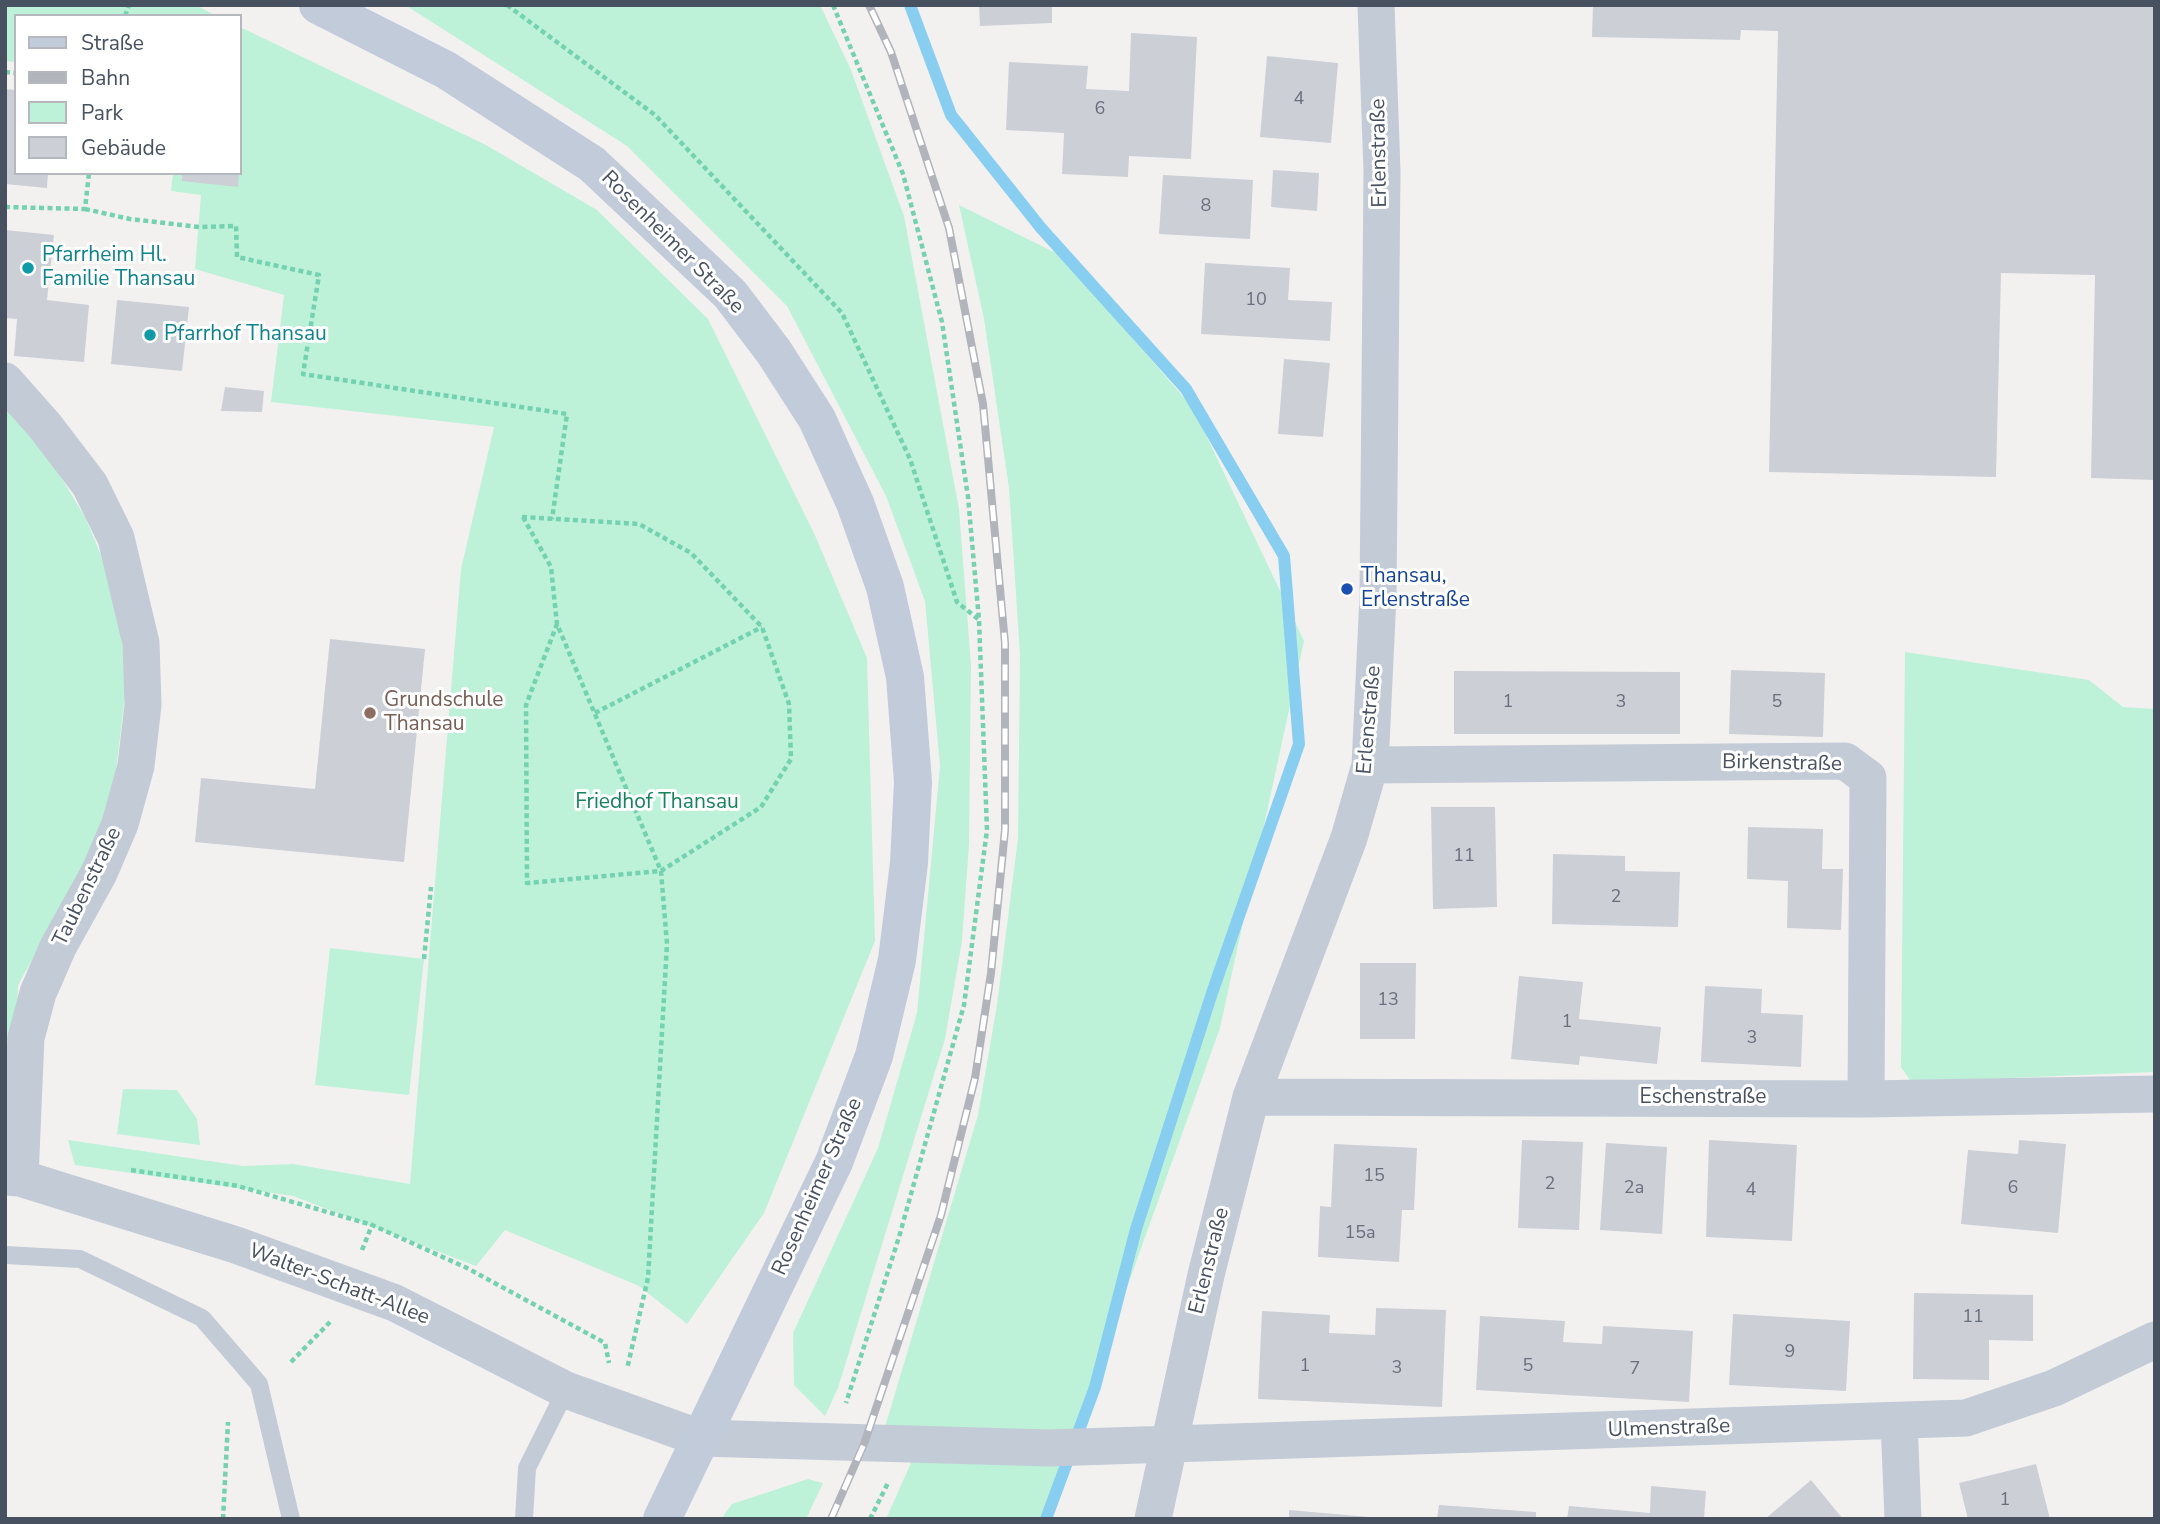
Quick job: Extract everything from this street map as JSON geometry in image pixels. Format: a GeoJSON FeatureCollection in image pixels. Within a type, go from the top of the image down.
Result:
{"type":"FeatureCollection","features":[{"type":"Feature","properties":{"kind":"main road","name":"Rosenheimer Straße"},"geometry":{"type":"LineString","coordinates":[[318,5],[446,70],[592,164],[730,294],[774,352],[817,419],[855,503],[886,587],[905,677],[913,782],[909,863],[897,960],[874,1056],[834,1162],[662,1519]]}},
{"type":"Feature","properties":{"kind":"street","name":"Erlenstraße"},"geometry":{"type":"LineString","coordinates":[[1153,1519],[1167,1446],[1251,1097],[1349,838],[1370,765],[1378,596],[1382,171],[1376,5]]}},
{"type":"Feature","properties":{"kind":"street","name":"Taubenstraße"},"geometry":{"type":"LineString","coordinates":[[5,381],[45,425],[90,485],[116,538],[141,643],[143,705],[136,766],[120,824],[99,873],[58,947],[38,993],[26,1038],[12,1178]]}},
{"type":"Feature","properties":{"kind":"street","name":"Birkenstraße"},"geometry":{"type":"LineString","coordinates":[[1370,765],[1845,761],[1868,778],[1866,1099]]}},
{"type":"Feature","properties":{"kind":"street","name":"Eschenstraße"},"geometry":{"type":"LineString","coordinates":[[1251,1097],[1866,1099],[2155,1094]]}},
{"type":"Feature","properties":{"kind":"street","name":"Walter-Schatt-Allee"},"geometry":{"type":"LineString","coordinates":[[12,1178],[236,1245],[395,1303],[566,1390],[700,1438]]}},
{"type":"Feature","properties":{"kind":"street","name":"Ulmenstraße"},"geometry":{"type":"LineString","coordinates":[[1167,1446],[1966,1418],[2054,1388],[2155,1340]]}},
{"type":"Feature","properties":{"kind":"street"},"geometry":{"type":"LineString","coordinates":[[1899,1421],[1903,1519]]}},
{"type":"Feature","properties":{"kind":"street"},"geometry":{"type":"LineString","coordinates":[[700,1438],[1049,1448],[1167,1446]]}},
{"type":"Feature","properties":{"kind":"lane"},"geometry":{"type":"LineString","coordinates":[[5,1255],[80,1259],[202,1318],[259,1384],[291,1519]]}},
{"type":"Feature","properties":{"kind":"lane"},"geometry":{"type":"LineString","coordinates":[[524,1519],[527,1468],[566,1390]]}},
{"type":"Feature","properties":{"kind":"path"},"geometry":{"type":"LineString","coordinates":[[85,209],[89,175]]}},
{"type":"Feature","properties":{"kind":"path"},"geometry":{"type":"LineString","coordinates":[[5,207],[85,209],[185,225],[236,226],[237,257],[319,275],[303,374],[567,414],[552,519]]}},
{"type":"Feature","properties":{"kind":"path"},"geometry":{"type":"LineString","coordinates":[[557,624],[526,705],[527,883],[661,870],[761,807],[792,759],[789,704],[762,627],[691,552],[639,524],[522,517],[551,567],[557,624],[661,870],[667,944],[648,1278],[617,1409]]}},
{"type":"Feature","properties":{"kind":"path"},"geometry":{"type":"LineString","coordinates":[[595,713],[762,627]]}},
{"type":"Feature","properties":{"kind":"path"},"geometry":{"type":"LineString","coordinates":[[424,959],[431,887]]}},
{"type":"Feature","properties":{"kind":"path"},"geometry":{"type":"LineString","coordinates":[[359,1260],[372,1225]]}},
{"type":"Feature","properties":{"kind":"path"},"geometry":{"type":"LineString","coordinates":[[291,1362],[332,1320]]}},
{"type":"Feature","properties":{"kind":"path"},"geometry":{"type":"LineString","coordinates":[[223,1519],[228,1422]]}},
{"type":"Feature","properties":{"kind":"green space"},"geometry":{"type":"Polygon","coordinates":[[[5,5],[196,5],[212,14],[14,14],[14,62],[5,61],[5,5]]]}},
{"type":"Feature","properties":{"kind":"green space"},"geometry":{"type":"Polygon","coordinates":[[[405,5],[820,5],[851,70],[904,216],[959,509],[971,665],[969,845],[962,941],[945,1039],[838,1388],[825,1416],[794,1385],[793,1333],[878,1148],[917,1013],[940,766],[925,601],[886,496],[787,306],[627,146],[405,5]]]}},
{"type":"Feature","properties":{"kind":"green space","name":"Friedhof Thansau"},"geometry":{"type":"Polygon","coordinates":[[[242,28],[486,145],[597,210],[708,319],[814,533],[867,658],[875,941],[764,1213],[687,1324],[639,1286],[505,1230],[476,1266],[293,1196],[75,1165],[68,1140],[243,1166],[293,1164],[410,1184],[461,569],[494,427],[271,402],[284,295],[195,269],[201,195],[171,191],[173,175],[242,175],[242,28]]]}},
{"type":"Feature","properties":{"kind":"green space"},"geometry":{"type":"Polygon","coordinates":[[[959,205],[1060,255],[1193,408],[1304,641],[1220,1028],[1044,1519],[886,1519],[922,1438],[885,1427],[978,1115],[997,1005],[1018,838],[1020,655],[1009,488],[984,319],[959,205]]]}},
{"type":"Feature","properties":{"kind":"green space"},"geometry":{"type":"Polygon","coordinates":[[[5,402],[36,436],[85,517],[103,560],[117,608],[127,679],[112,804],[83,870],[18,985],[15,1080],[5,1105],[5,402]]]}},
{"type":"Feature","properties":{"kind":"green space"},"geometry":{"type":"Polygon","coordinates":[[[1905,652],[2089,680],[2123,707],[2155,709],[2155,1072],[1911,1082],[1901,1067],[1905,652]]]}},
{"type":"Feature","properties":{"kind":"green space"},"geometry":{"type":"Polygon","coordinates":[[[330,948],[424,959],[409,1095],[315,1085],[330,948]]]}},
{"type":"Feature","properties":{"kind":"green space"},"geometry":{"type":"Polygon","coordinates":[[[123,1089],[177,1090],[197,1119],[200,1145],[117,1134],[123,1089]]]}},
{"type":"Feature","properties":{"kind":"green space"},"geometry":{"type":"Polygon","coordinates":[[[808,1479],[823,1483],[806,1519],[721,1519],[732,1504],[808,1479]]]}},
{"type":"Feature","properties":{"kind":"building"},"geometry":{"type":"Polygon","coordinates":[[[979,5],[1052,5],[1052,23],[980,26],[979,5]]]}},
{"type":"Feature","properties":{"kind":"building"},"geometry":{"type":"Polygon","coordinates":[[[1593,5],[2155,5],[2155,480],[2091,478],[2095,275],[2001,273],[1996,477],[1769,472],[1778,31],[1741,30],[1740,40],[1592,37],[1593,5]]]}},
{"type":"Feature","properties":{"kind":"building"},"geometry":{"type":"Polygon","coordinates":[[[1131,33],[1197,37],[1191,159],[1129,156],[1128,177],[1062,174],[1064,133],[1006,130],[1009,62],[1088,66],[1086,89],[1129,91],[1131,33]]]}},
{"type":"Feature","properties":{"kind":"building"},"geometry":{"type":"Polygon","coordinates":[[[1267,56],[1338,63],[1331,143],[1260,137],[1267,56]]]}},
{"type":"Feature","properties":{"kind":"building"},"geometry":{"type":"Polygon","coordinates":[[[5,89],[14,90],[14,175],[48,175],[47,188],[5,184],[5,89]]]}},
{"type":"Feature","properties":{"kind":"building"},"geometry":{"type":"Polygon","coordinates":[[[1273,170],[1319,173],[1317,211],[1271,207],[1273,170]]]}},
{"type":"Feature","properties":{"kind":"building"},"geometry":{"type":"Polygon","coordinates":[[[182,175],[239,175],[238,187],[182,181],[182,175]]]}},
{"type":"Feature","properties":{"kind":"building"},"geometry":{"type":"Polygon","coordinates":[[[1163,175],[1253,180],[1250,239],[1159,234],[1163,175]]]}},
{"type":"Feature","properties":{"kind":"building","name":"Pfarrheim Hl. Familie Thansau"},"geometry":{"type":"Polygon","coordinates":[[[5,230],[54,235],[47,300],[89,305],[84,362],[14,356],[17,319],[5,318],[5,230]]]}},
{"type":"Feature","properties":{"kind":"building"},"geometry":{"type":"Polygon","coordinates":[[[1205,263],[1290,268],[1288,300],[1332,302],[1330,341],[1201,334],[1205,263]]]}},
{"type":"Feature","properties":{"kind":"building","name":"Pfarrhof Thansau"},"geometry":{"type":"Polygon","coordinates":[[[117,300],[189,307],[182,371],[111,364],[117,300]]]}},
{"type":"Feature","properties":{"kind":"building"},"geometry":{"type":"Polygon","coordinates":[[[1284,359],[1330,363],[1323,437],[1278,434],[1284,359]]]}},
{"type":"Feature","properties":{"kind":"building"},"geometry":{"type":"Polygon","coordinates":[[[225,387],[264,391],[262,412],[221,411],[225,387]]]}},
{"type":"Feature","properties":{"kind":"building","name":"Grundschule Thansau"},"geometry":{"type":"Polygon","coordinates":[[[330,639],[425,649],[404,862],[195,842],[201,778],[315,789],[330,639]]]}},
{"type":"Feature","properties":{"kind":"building"},"geometry":{"type":"Polygon","coordinates":[[[1731,670],[1825,673],[1823,737],[1729,734],[1731,670]]]}},
{"type":"Feature","properties":{"kind":"building"},"geometry":{"type":"Polygon","coordinates":[[[1454,671],[1680,672],[1680,734],[1454,734],[1454,671]]]}},
{"type":"Feature","properties":{"kind":"building"},"geometry":{"type":"Polygon","coordinates":[[[1431,807],[1495,807],[1497,907],[1433,909],[1431,807]]]}},
{"type":"Feature","properties":{"kind":"building"},"geometry":{"type":"Polygon","coordinates":[[[1748,827],[1823,829],[1822,869],[1843,869],[1841,930],[1787,928],[1788,881],[1747,879],[1748,827]]]}},
{"type":"Feature","properties":{"kind":"building"},"geometry":{"type":"Polygon","coordinates":[[[1553,854],[1625,856],[1625,871],[1680,872],[1678,927],[1552,924],[1553,854]]]}},
{"type":"Feature","properties":{"kind":"building"},"geometry":{"type":"Polygon","coordinates":[[[1360,963],[1416,963],[1415,1039],[1360,1039],[1360,963]]]}},
{"type":"Feature","properties":{"kind":"building"},"geometry":{"type":"Polygon","coordinates":[[[1519,976],[1583,982],[1579,1019],[1661,1027],[1657,1064],[1580,1056],[1579,1065],[1511,1059],[1519,976]]]}},
{"type":"Feature","properties":{"kind":"building"},"geometry":{"type":"Polygon","coordinates":[[[1705,986],[1762,989],[1761,1013],[1803,1015],[1801,1067],[1701,1062],[1705,986]]]}},
{"type":"Feature","properties":{"kind":"building"},"geometry":{"type":"Polygon","coordinates":[[[1522,1140],[1583,1142],[1579,1230],[1518,1228],[1522,1140]]]}},
{"type":"Feature","properties":{"kind":"building"},"geometry":{"type":"Polygon","coordinates":[[[1709,1140],[1797,1145],[1792,1241],[1706,1237],[1709,1140]]]}},
{"type":"Feature","properties":{"kind":"building"},"geometry":{"type":"Polygon","coordinates":[[[2019,1140],[2066,1144],[2058,1233],[1961,1224],[1968,1150],[2018,1154],[2019,1140]]]}},
{"type":"Feature","properties":{"kind":"building"},"geometry":{"type":"Polygon","coordinates":[[[1606,1143],[1667,1147],[1662,1234],[1600,1230],[1606,1143]]]}},
{"type":"Feature","properties":{"kind":"building"},"geometry":{"type":"Polygon","coordinates":[[[1334,1144],[1417,1148],[1414,1210],[1402,1210],[1399,1262],[1318,1257],[1320,1206],[1331,1207],[1334,1144]]]}},
{"type":"Feature","properties":{"kind":"building"},"geometry":{"type":"Polygon","coordinates":[[[1914,1293],[2033,1295],[2033,1341],[1989,1340],[1989,1380],[1913,1379],[1914,1293]]]}},
{"type":"Feature","properties":{"kind":"building"},"geometry":{"type":"Polygon","coordinates":[[[1376,1308],[1446,1310],[1442,1407],[1258,1399],[1262,1311],[1330,1315],[1329,1333],[1375,1335],[1376,1308]]]}},
{"type":"Feature","properties":{"kind":"building"},"geometry":{"type":"Polygon","coordinates":[[[1733,1314],[1850,1321],[1846,1391],[1729,1385],[1733,1314]]]}},
{"type":"Feature","properties":{"kind":"building"},"geometry":{"type":"Polygon","coordinates":[[[1480,1316],[1565,1321],[1563,1342],[1602,1344],[1603,1326],[1693,1331],[1689,1402],[1476,1390],[1480,1316]]]}},
{"type":"Feature","properties":{"kind":"building"},"geometry":{"type":"Polygon","coordinates":[[[2036,1464],[2050,1519],[1968,1519],[1959,1483],[2036,1464]]]}},
{"type":"Feature","properties":{"kind":"building"},"geometry":{"type":"Polygon","coordinates":[[[1811,1480],[1843,1519],[1765,1519],[1811,1480]]]}},
{"type":"Feature","properties":{"kind":"building"},"geometry":{"type":"Polygon","coordinates":[[[1651,1486],[1706,1491],[1704,1519],[1567,1519],[1569,1506],[1650,1513],[1651,1486]]]}},
{"type":"Feature","properties":{"kind":"building"},"geometry":{"type":"Polygon","coordinates":[[[1439,1505],[1536,1512],[1536,1519],[1437,1519],[1439,1505]]]}},
{"type":"Feature","properties":{"kind":"building"},"geometry":{"type":"Polygon","coordinates":[[[1289,1510],[1369,1517],[1369,1519],[1289,1519],[1289,1510]]]}},
{"type":"Feature","properties":{"kind":"waterway"},"geometry":{"type":"LineString","coordinates":[[910,5],[951,115],[1041,228],[1186,389],[1284,556],[1299,744],[1212,993],[1136,1229],[1095,1387],[1046,1519]]}},
{"type":"Feature","properties":{"kind":"railway"},"geometry":{"type":"LineString","coordinates":[[831,1519],[864,1444],[941,1215],[975,1078],[991,973],[1005,830],[1005,643],[983,404],[949,228],[891,52],[869,5]]}},
{"type":"Feature","properties":{"kind":"place","name":"Pfarrheim Hl. Familie Thansau"},"geometry":{"type":"Point","coordinates":[28,268]}},
{"type":"Feature","properties":{"kind":"place","name":"Pfarrhof Thansau"},"geometry":{"type":"Point","coordinates":[150,335]}},
{"type":"Feature","properties":{"kind":"place","name":"Thansau, Erlenstraße"},"geometry":{"type":"Point","coordinates":[1347,589]}},
{"type":"Feature","properties":{"kind":"place","name":"Grundschule Thansau"},"geometry":{"type":"Point","coordinates":[370,713]}}]}
